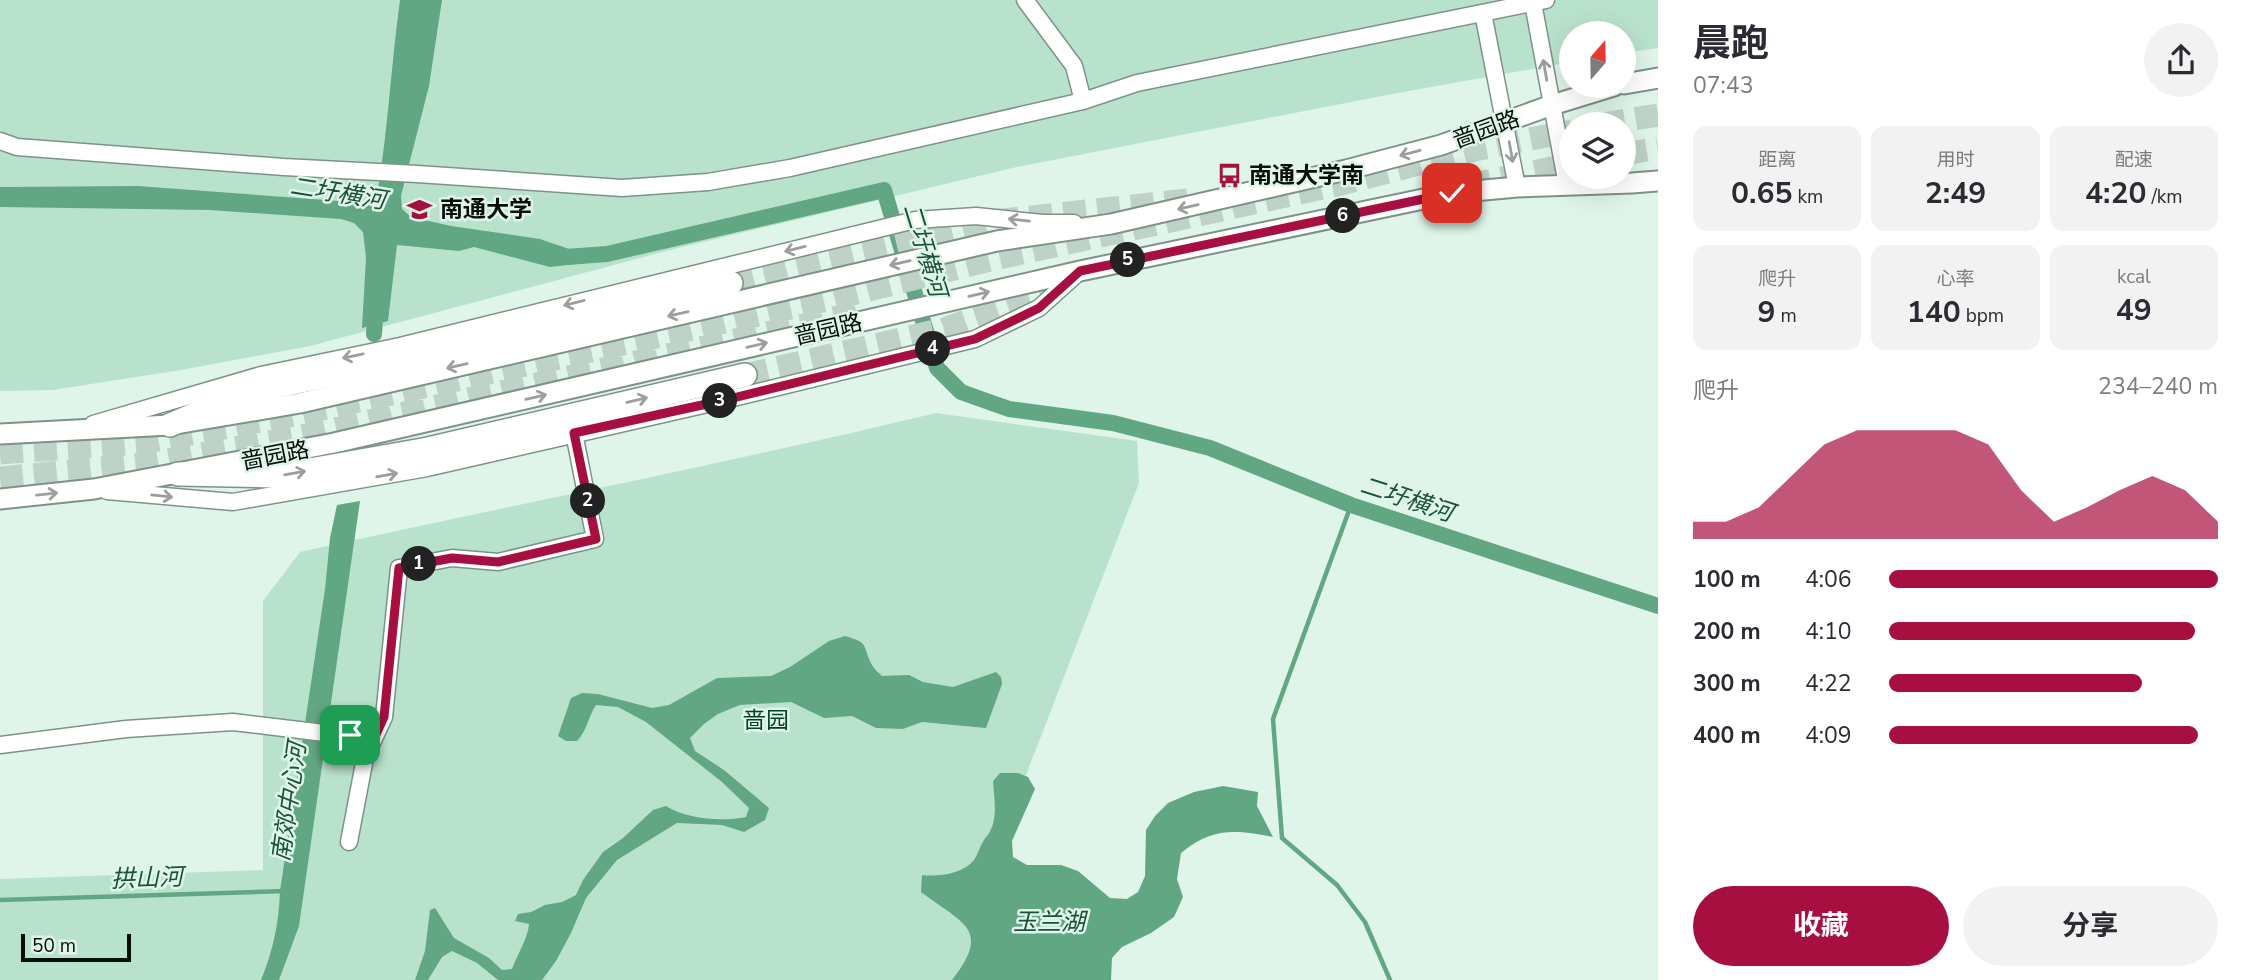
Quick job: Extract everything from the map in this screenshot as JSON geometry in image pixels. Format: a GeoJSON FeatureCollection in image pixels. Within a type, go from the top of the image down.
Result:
{"type":"FeatureCollection","features":[{"type":"Feature","properties":{"kind":"highway"},"geometry":{"type":"LineString","coordinates":[[170,425],[246,393],[731,283]]}},
{"type":"Feature","properties":{"kind":"highway"},"geometry":{"type":"LineString","coordinates":[[178,474],[276,477],[428,449],[745,375]]}},
{"type":"Feature","properties":{"kind":"main road"},"geometry":{"type":"LineString","coordinates":[[1636,82],[1658,78]]}},
{"type":"Feature","properties":{"kind":"main road","name":"啬园路"},"geometry":{"type":"LineString","coordinates":[[0,434],[170,425],[300,403],[997,241],[1111,224],[1346,170],[1441,145],[1575,98]]}},
{"type":"Feature","properties":{"kind":"main road","name":"啬园路"},"geometry":{"type":"LineString","coordinates":[[1636,182],[1658,181]]}},
{"type":"Feature","properties":{"kind":"main road","name":"啬园路"},"geometry":{"type":"LineString","coordinates":[[0,499],[94,489],[374,435],[1080,271],[1452,193],[1559,185]]}},
{"type":"Feature","properties":{"kind":"street"},"geometry":{"type":"LineString","coordinates":[[1025,0],[1074,66],[1083,101]]}},
{"type":"Feature","properties":{"kind":"street"},"geometry":{"type":"LineString","coordinates":[[0,141],[17,147],[622,188],[708,182],[790,167],[1083,101],[1137,83],[1540,1],[1559,142]]}},
{"type":"Feature","properties":{"kind":"street"},"geometry":{"type":"LineString","coordinates":[[1483,13],[1517,187]]}},
{"type":"Feature","properties":{"kind":"street"},"geometry":{"type":"LineString","coordinates":[[73,430],[261,375],[400,346],[915,220],[976,216],[1043,223],[1111,224]]}},
{"type":"Feature","properties":{"kind":"street"},"geometry":{"type":"LineString","coordinates":[[94,489],[233,502],[426,468],[725,400],[975,339],[1039,308],[1080,271]]}},
{"type":"Feature","properties":{"kind":"street"},"geometry":{"type":"LineString","coordinates":[[349,842],[366,758],[384,717],[399,568],[452,558],[498,562],[596,539],[574,433]]}},
{"type":"Feature","properties":{"kind":"street"},"geometry":{"type":"LineString","coordinates":[[0,745],[126,729],[233,722],[374,739]]}},
{"type":"Feature","properties":{"kind":"green space","name":"南通大学"},"geometry":{"type":"Polygon","coordinates":[[[0,0],[1658,0],[1658,48],[1636,51],[1636,21],[1559,21],[1559,64],[1012,168],[670,250],[310,346],[53,390],[0,391],[0,0]]]}},
{"type":"Feature","properties":{"kind":"green space","name":"啬园"},"geometry":{"type":"Polygon","coordinates":[[[936,413],[1137,441],[1139,483],[997,850],[972,980],[0,980],[0,879],[263,870],[263,601],[300,552],[936,413]]]}},
{"type":"Feature","properties":{"kind":"water"},"geometry":{"type":"Polygon","coordinates":[[[400,0],[442,0],[429,86],[401,196],[402,209],[411,217],[451,226],[540,239],[604,261],[550,267],[474,247],[459,251],[397,245],[388,321],[362,328],[366,258],[363,232],[354,223],[341,219],[209,210],[0,207],[0,187],[138,186],[366,203],[377,195],[400,0]]]}},
{"type":"Feature","properties":{"kind":"water"},"geometry":{"type":"Polygon","coordinates":[[[360,501],[299,926],[279,980],[261,980],[277,926],[330,538],[337,505],[360,501]]]}},
{"type":"Feature","properties":{"kind":"water"},"geometry":{"type":"Polygon","coordinates":[[[845,636],[864,645],[872,665],[882,676],[909,675],[923,682],[953,687],[996,672],[1001,677],[1002,684],[986,728],[922,722],[903,729],[876,728],[852,716],[824,718],[791,702],[740,705],[718,714],[690,738],[695,751],[724,770],[769,808],[765,820],[744,832],[722,825],[677,823],[617,860],[586,898],[556,961],[542,980],[498,980],[477,963],[452,951],[442,957],[428,980],[415,980],[425,951],[430,910],[435,908],[454,938],[489,958],[502,970],[512,969],[529,924],[515,921],[518,914],[562,902],[576,895],[603,852],[623,838],[653,810],[666,806],[684,814],[704,818],[746,817],[749,808],[722,782],[646,722],[618,707],[596,705],[577,741],[566,741],[558,736],[571,698],[582,693],[598,694],[652,708],[669,705],[717,678],[771,676],[790,667],[829,641],[845,636]]]}},
{"type":"Feature","properties":{"kind":"water","name":"玉兰湖"},"geometry":{"type":"Polygon","coordinates":[[[1000,773],[1018,773],[1028,777],[1035,789],[1012,841],[1013,857],[1027,865],[1061,865],[1078,871],[1110,898],[1127,899],[1138,892],[1145,876],[1146,830],[1168,803],[1194,792],[1223,786],[1258,792],[1257,806],[1273,837],[1225,833],[1204,839],[1181,853],[1177,879],[1183,897],[1174,917],[1151,933],[1122,947],[1112,958],[1111,980],[952,980],[964,963],[970,949],[971,937],[959,920],[921,892],[922,875],[950,874],[963,869],[974,860],[994,820],[993,781],[1000,773]]]}},
{"type":"Feature","properties":{"kind":"waterway","name":"二圩横河"},"geometry":{"type":"LineString","coordinates":[[566,257],[607,254],[884,190],[937,368],[961,392],[1009,409],[1113,423],[1210,448],[1351,505],[1658,606]]}},
{"type":"Feature","properties":{"kind":"waterway"},"geometry":{"type":"LineString","coordinates":[[374,334],[376,303]]}},
{"type":"Feature","properties":{"kind":"waterway"},"geometry":{"type":"LineString","coordinates":[[1351,505],[1273,719],[1282,838],[1337,885],[1365,922],[1390,980]]}},
{"type":"Feature","properties":{"kind":"waterway","name":"拱山河"},"geometry":{"type":"LineString","coordinates":[[0,900],[286,891]]}},
{"type":"Feature","properties":{"kind":"tunnel"},"geometry":{"type":"LineString","coordinates":[[1636,119],[1658,115]]}},
{"type":"Feature","properties":{"kind":"tunnel"},"geometry":{"type":"LineString","coordinates":[[0,453],[142,443],[294,415],[828,300],[999,258],[1337,185],[1474,150],[1559,134]]}},
{"type":"Feature","properties":{"kind":"tunnel"},"geometry":{"type":"LineString","coordinates":[[1636,152],[1658,148]]}},
{"type":"Feature","properties":{"kind":"tunnel"},"geometry":{"type":"LineString","coordinates":[[1468,185],[1559,167]]}},
{"type":"Feature","properties":{"kind":"tunnel"},"geometry":{"type":"LineString","coordinates":[[731,283],[993,221],[1188,200]]}},
{"type":"Feature","properties":{"kind":"tunnel"},"geometry":{"type":"LineString","coordinates":[[745,375],[944,329],[1072,283]]}},
{"type":"Feature","properties":{"kind":"tunnel"},"geometry":{"type":"LineString","coordinates":[[0,478],[142,464],[297,437],[866,311]]}},
{"type":"Feature","properties":{"kind":"place","name":"南通大学南"},"geometry":{"type":"Point","coordinates":[1229,175]}},
{"type":"Feature","properties":{"kind":"place","name":"南通大学"},"geometry":{"type":"Point","coordinates":[420,209]}},
{"type":"Feature","properties":{"kind":"route"},"geometry":{"type":"LineString","coordinates":[[350,735],[374,739],[384,717],[399,568],[452,558],[498,562],[596,539],[574,433],[725,400],[975,339],[1039,308],[1080,271],[1452,193]]}},
{"type":"Feature","properties":{"kind":"water label","name":"南郊中心河"},"geometry":{"type":"Point","coordinates":[289,802]}}]}
